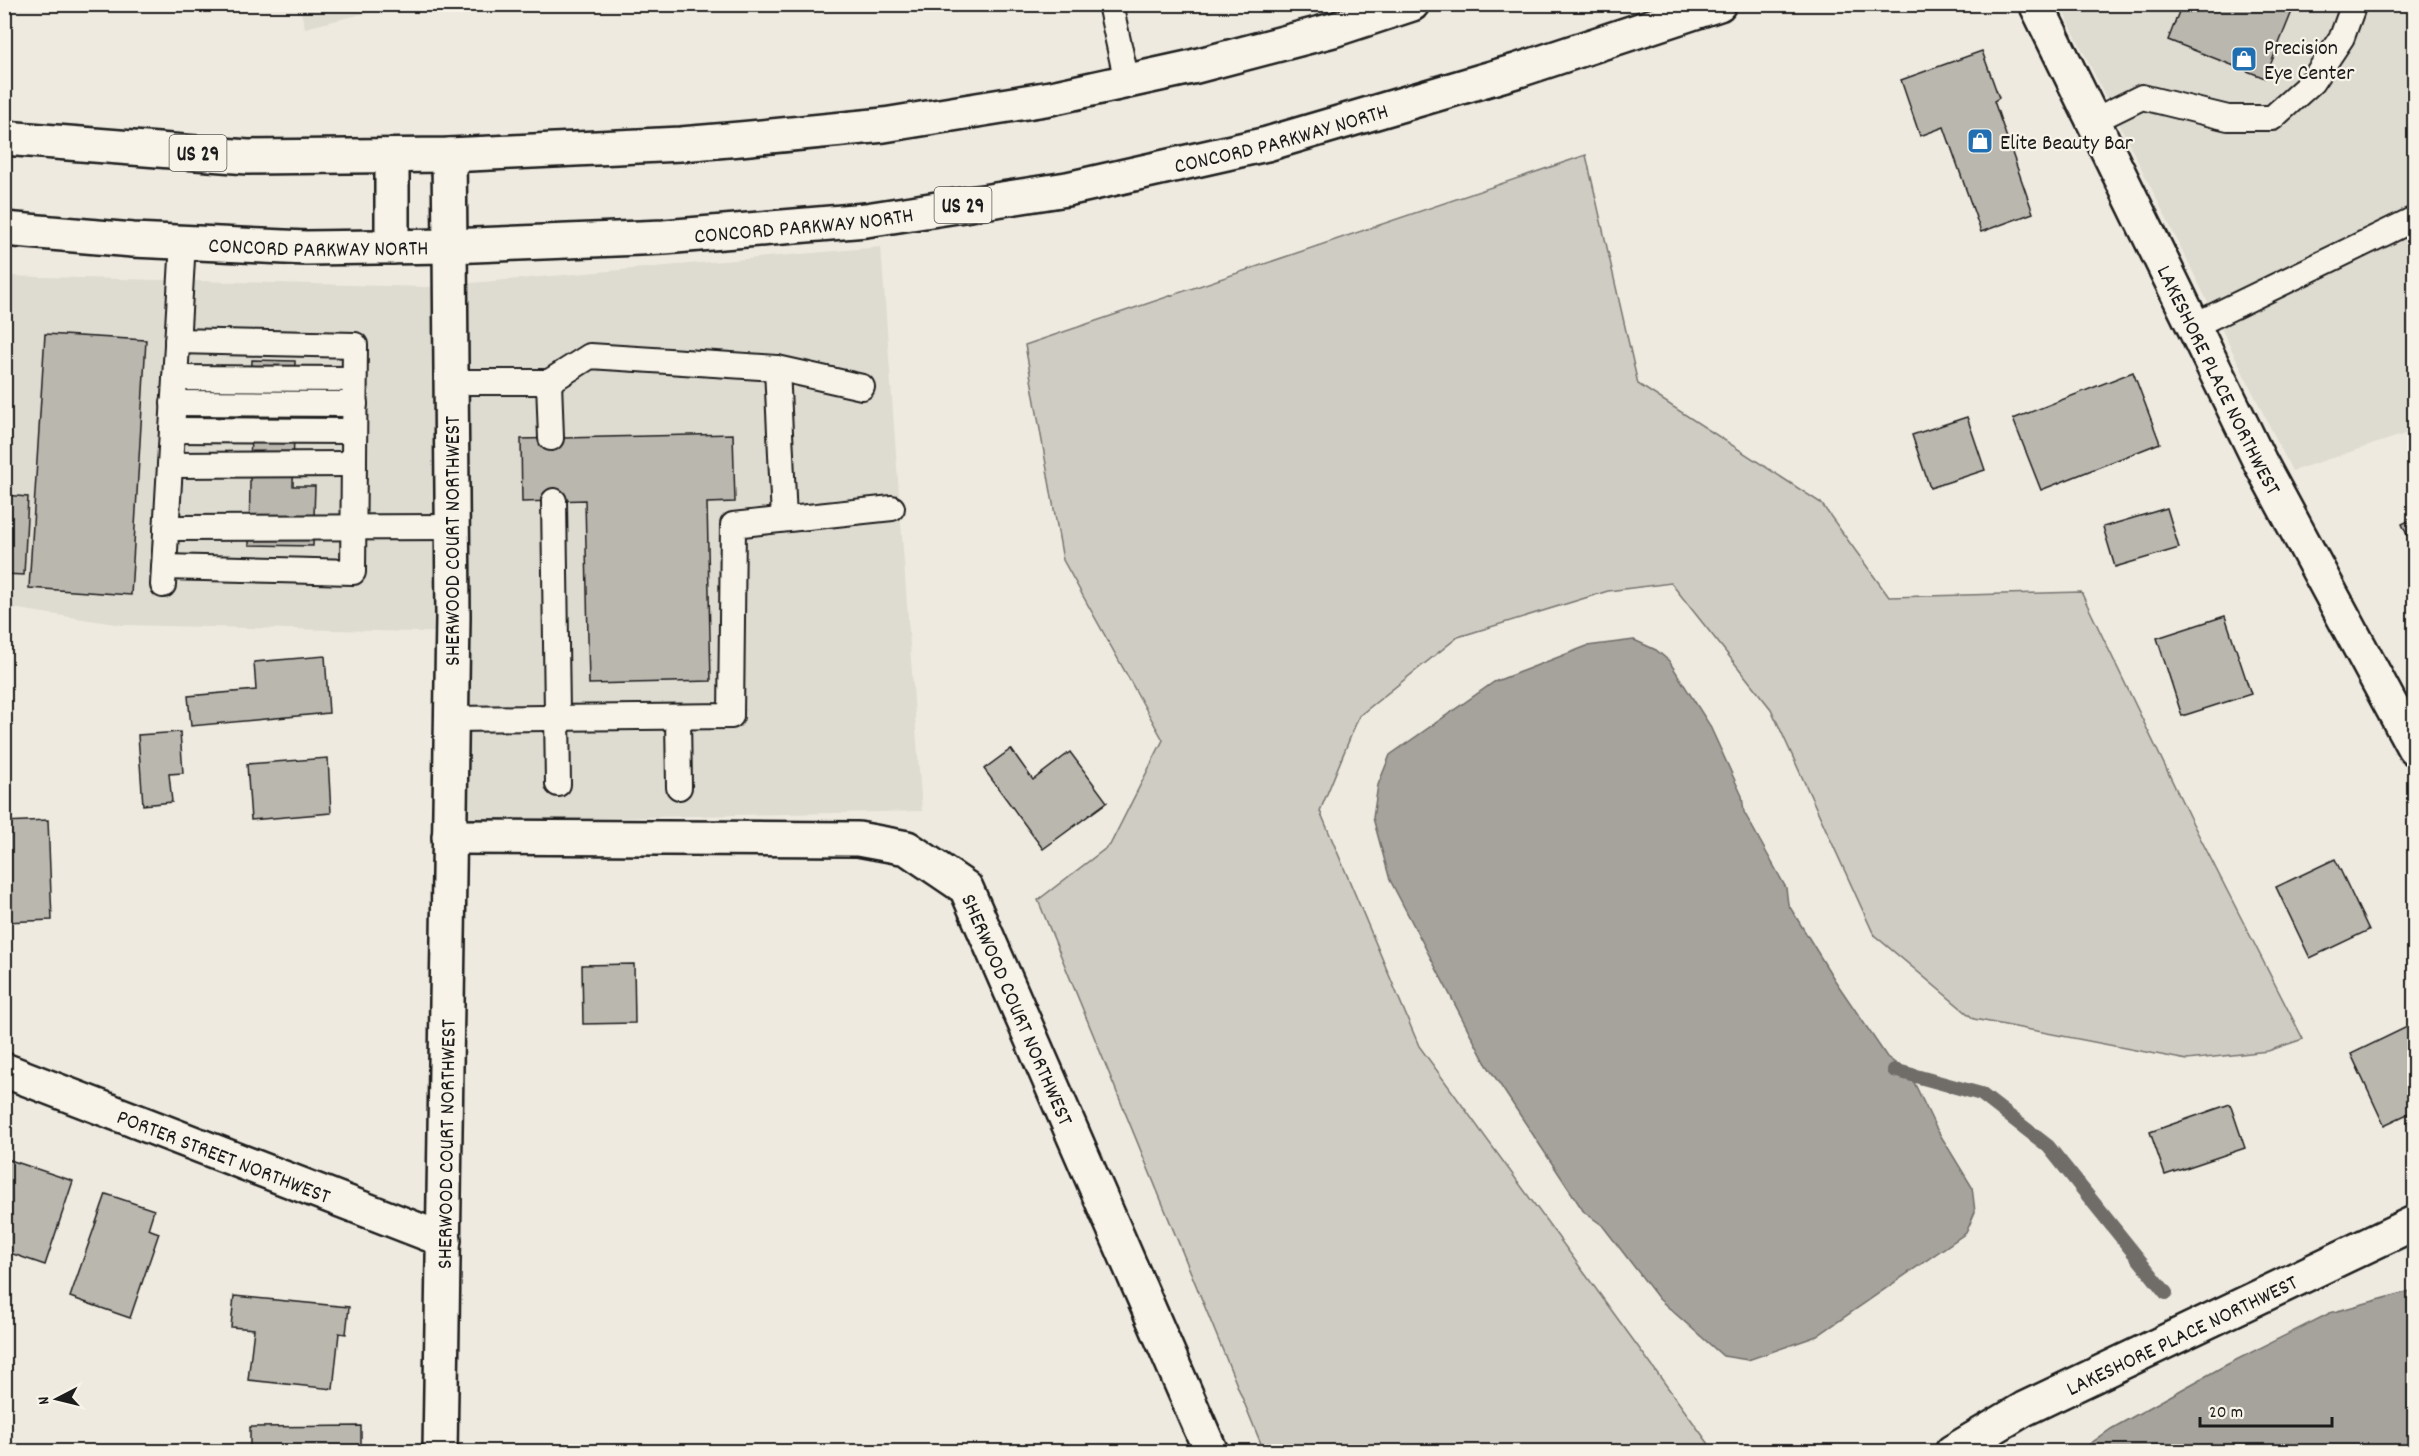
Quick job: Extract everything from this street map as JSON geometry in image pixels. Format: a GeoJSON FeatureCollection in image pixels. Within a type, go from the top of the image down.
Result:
{"type":"FeatureCollection","features":[{"type":"Feature","properties":{"kind":"main road","name":"US 29"},"geometry":{"type":"LineString","coordinates":[[4,138],[248,157],[392,156],[681,144],[884,125],[1051,98],[1128,82],[1333,30],[1412,4]]}},
{"type":"Feature","properties":{"kind":"main road","name":"CONCORD PARKWAY NORTH"},"geometry":{"type":"LineString","coordinates":[[4,229],[133,240],[306,248],[450,246],[664,237],[866,220],[1066,189],[1266,144],[1520,70],[1719,4]]}},
{"type":"Feature","properties":{"kind":"main road","name":"LAKESHORE PLACE NORTHWEST"},"geometry":{"type":"LineString","coordinates":[[2036,4],[2260,462],[2415,748]]}},
{"type":"Feature","properties":{"kind":"main road","name":"SHERWOOD COURT NORTHWEST"},"geometry":{"type":"LineString","coordinates":[[440,1452],[451,719],[449,155]]}},
{"type":"Feature","properties":{"kind":"main road"},"geometry":{"type":"LineString","coordinates":[[392,156],[392,246]]}},
{"type":"Feature","properties":{"kind":"main road","name":"SHERWOOD COURT NORTHWEST"},"geometry":{"type":"LineString","coordinates":[[449,837],[858,839],[907,848],[966,888],[1211,1452]]}},
{"type":"Feature","properties":{"kind":"main road","name":"PORTER STREET NORTHWEST"},"geometry":{"type":"LineString","coordinates":[[4,1070],[444,1240]]}},
{"type":"Feature","properties":{"kind":"main road","name":"LAKESHORE PLACE NORTHWEST"},"geometry":{"type":"LineString","coordinates":[[1952,1452],[2024,1409],[2412,1227]]}},
{"type":"Feature","properties":{"kind":"lane"},"geometry":{"type":"LineString","coordinates":[[1110,4],[1128,82]]}},
{"type":"Feature","properties":{"kind":"lane"},"geometry":{"type":"LineString","coordinates":[[2093,121],[2142,97],[2228,118],[2272,118],[2312,82],[2342,37],[2354,4]]}},
{"type":"Feature","properties":{"kind":"lane"},"geometry":{"type":"LineString","coordinates":[[2193,326],[2415,219]]}},
{"type":"Feature","properties":{"kind":"lane"},"geometry":{"type":"LineString","coordinates":[[177,341],[355,345],[353,572],[164,576],[173,403],[183,242]]}},
{"type":"Feature","properties":{"kind":"lane"},"geometry":{"type":"LineString","coordinates":[[451,382],[549,382],[590,356],[777,368],[862,387]]}},
{"type":"Feature","properties":{"kind":"lane"},"geometry":{"type":"LineString","coordinates":[[777,368],[784,519]]}},
{"type":"Feature","properties":{"kind":"lane"},"geometry":{"type":"LineString","coordinates":[[175,378],[354,379]]}},
{"type":"Feature","properties":{"kind":"lane"},"geometry":{"type":"LineString","coordinates":[[549,382],[551,438]]}},
{"type":"Feature","properties":{"kind":"lane"},"geometry":{"type":"LineString","coordinates":[[173,403],[354,404]]}},
{"type":"Feature","properties":{"kind":"lane"},"geometry":{"type":"LineString","coordinates":[[172,430],[354,431]]}},
{"type":"Feature","properties":{"kind":"lane"},"geometry":{"type":"LineString","coordinates":[[170,465],[354,464]]}},
{"type":"Feature","properties":{"kind":"lane"},"geometry":{"type":"LineString","coordinates":[[554,501],[558,784]]}},
{"type":"Feature","properties":{"kind":"lane"},"geometry":{"type":"LineString","coordinates":[[451,719],[730,716],[733,525],[892,508]]}},
{"type":"Feature","properties":{"kind":"lane"},"geometry":{"type":"LineString","coordinates":[[166,528],[452,527]]}},
{"type":"Feature","properties":{"kind":"lane"},"geometry":{"type":"LineString","coordinates":[[678,717],[679,787]]}},
{"type":"Feature","properties":{"kind":"shaded area"},"geometry":{"type":"Polygon","coordinates":[[[299,4],[399,4],[399,5],[305,28],[299,4]]]}},
{"type":"Feature","properties":{"kind":"shaded area"},"geometry":{"type":"Polygon","coordinates":[[[2060,5],[2414,5],[2414,431],[2292,471],[2060,5]]]}},
{"type":"Feature","properties":{"kind":"shaded area"},"geometry":{"type":"Polygon","coordinates":[[[1586,155],[1638,384],[1821,503],[1889,597],[2081,592],[2190,818],[2303,1039],[2268,1051],[2187,1060],[1974,1019],[1874,935],[1771,709],[1671,583],[1608,591],[1458,637],[1359,716],[1320,811],[1419,1046],[1714,1451],[1264,1451],[1038,900],[1110,845],[1163,740],[1063,560],[1025,345],[1586,155]]]}},
{"type":"Feature","properties":{"kind":"shaded area"},"geometry":{"type":"Polygon","coordinates":[[[881,247],[922,811],[464,821],[463,633],[122,625],[5,607],[5,276],[427,287],[881,247]]]}},
{"type":"Feature","properties":{"kind":"shaded area"},"geometry":{"type":"Polygon","coordinates":[[[1634,640],[1656,650],[1669,661],[1709,724],[1742,796],[1744,812],[1786,888],[1788,904],[1834,979],[1887,1057],[1910,1074],[1936,1128],[1972,1187],[1975,1212],[1966,1233],[1817,1336],[1748,1360],[1723,1356],[1659,1299],[1602,1225],[1584,1212],[1485,1062],[1390,880],[1373,818],[1378,785],[1390,755],[1494,682],[1587,646],[1634,640]]]}},
{"type":"Feature","properties":{"kind":"shaded area"},"geometry":{"type":"Polygon","coordinates":[[[2414,1290],[2414,1451],[2080,1451],[2111,1429],[2224,1366],[2330,1313],[2414,1290]]]}},
{"type":"Feature","properties":{"kind":"building","name":"Precision Eye Center"},"geometry":{"type":"Polygon","coordinates":[[[2182,4],[2295,4],[2265,78],[2168,40],[2182,4]]]}},
{"type":"Feature","properties":{"kind":"building"},"geometry":{"type":"Polygon","coordinates":[[[1982,51],[1999,98],[1994,101],[2033,213],[1981,232],[1944,127],[1920,136],[1901,80],[1982,51]]]}},
{"type":"Feature","properties":{"kind":"building"},"geometry":{"type":"Polygon","coordinates":[[[45,334],[146,340],[131,595],[29,588],[45,334]]]}},
{"type":"Feature","properties":{"kind":"building"},"geometry":{"type":"Polygon","coordinates":[[[252,360],[295,361],[293,486],[315,486],[313,546],[249,545],[252,360]]]}},
{"type":"Feature","properties":{"kind":"building"},"geometry":{"type":"Polygon","coordinates":[[[2133,372],[2160,443],[2041,490],[2013,419],[2133,372]]]}},
{"type":"Feature","properties":{"kind":"building"},"geometry":{"type":"Polygon","coordinates":[[[1967,417],[1985,470],[1930,488],[1912,435],[1967,417]]]}},
{"type":"Feature","properties":{"kind":"building"},"geometry":{"type":"Polygon","coordinates":[[[733,434],[735,502],[707,503],[711,681],[589,684],[585,500],[522,502],[521,439],[733,434]]]}},
{"type":"Feature","properties":{"kind":"building"},"geometry":{"type":"Polygon","coordinates":[[[4,495],[28,497],[24,575],[4,574],[4,495]]]}},
{"type":"Feature","properties":{"kind":"building"},"geometry":{"type":"Polygon","coordinates":[[[2167,508],[2179,548],[2115,567],[2103,527],[2167,508]]]}},
{"type":"Feature","properties":{"kind":"building"},"geometry":{"type":"Polygon","coordinates":[[[2414,518],[2414,550],[2402,524],[2414,518]]]}},
{"type":"Feature","properties":{"kind":"building"},"geometry":{"type":"Polygon","coordinates":[[[2225,616],[2251,694],[2182,716],[2157,638],[2225,616]]]}},
{"type":"Feature","properties":{"kind":"building"},"geometry":{"type":"Polygon","coordinates":[[[325,656],[329,713],[191,726],[188,696],[256,690],[254,662],[325,656]]]}},
{"type":"Feature","properties":{"kind":"building"},"geometry":{"type":"Polygon","coordinates":[[[180,732],[183,773],[169,774],[172,802],[143,805],[138,735],[180,732]]]}},
{"type":"Feature","properties":{"kind":"building"},"geometry":{"type":"Polygon","coordinates":[[[1011,749],[1033,780],[1070,752],[1107,802],[1043,849],[984,769],[1011,749]]]}},
{"type":"Feature","properties":{"kind":"building"},"geometry":{"type":"Polygon","coordinates":[[[328,758],[331,813],[251,820],[247,764],[328,758]]]}},
{"type":"Feature","properties":{"kind":"building"},"geometry":{"type":"Polygon","coordinates":[[[48,820],[52,920],[4,922],[4,822],[48,820]]]}},
{"type":"Feature","properties":{"kind":"building"},"geometry":{"type":"Polygon","coordinates":[[[2335,859],[2369,930],[2310,958],[2276,887],[2335,859]]]}},
{"type":"Feature","properties":{"kind":"building"},"geometry":{"type":"Polygon","coordinates":[[[634,964],[635,1023],[583,1024],[582,965],[634,964]]]}},
{"type":"Feature","properties":{"kind":"building"},"geometry":{"type":"Polygon","coordinates":[[[2409,1026],[2414,1038],[2414,1111],[2384,1125],[2351,1054],[2409,1026]]]}},
{"type":"Feature","properties":{"kind":"building"},"geometry":{"type":"Polygon","coordinates":[[[2230,1104],[2245,1148],[2165,1175],[2150,1132],[2230,1104]]]}},
{"type":"Feature","properties":{"kind":"building"},"geometry":{"type":"Polygon","coordinates":[[[4,1158],[73,1181],[45,1265],[4,1251],[4,1158]]]}},
{"type":"Feature","properties":{"kind":"building"},"geometry":{"type":"Polygon","coordinates":[[[106,1194],[154,1210],[148,1229],[159,1233],[130,1318],[70,1297],[106,1194]]]}},
{"type":"Feature","properties":{"kind":"building"},"geometry":{"type":"Polygon","coordinates":[[[234,1296],[349,1307],[346,1334],[339,1333],[333,1389],[248,1380],[254,1329],[231,1327],[234,1296]]]}},
{"type":"Feature","properties":{"kind":"building"},"geometry":{"type":"Polygon","coordinates":[[[361,1426],[361,1452],[250,1452],[250,1427],[361,1426]]]}},
{"type":"Feature","properties":{"kind":"waterway"},"geometry":{"type":"LineString","coordinates":[[1894,1070],[1981,1094],[2048,1146],[2166,1293]]}},
{"type":"Feature","properties":{"kind":"place","name":"Precision Eye Center"},"geometry":{"type":"Point","coordinates":[2244,59]}},
{"type":"Feature","properties":{"kind":"place","name":"Elite Beauty Bar"},"geometry":{"type":"Point","coordinates":[1980,141]}}]}
